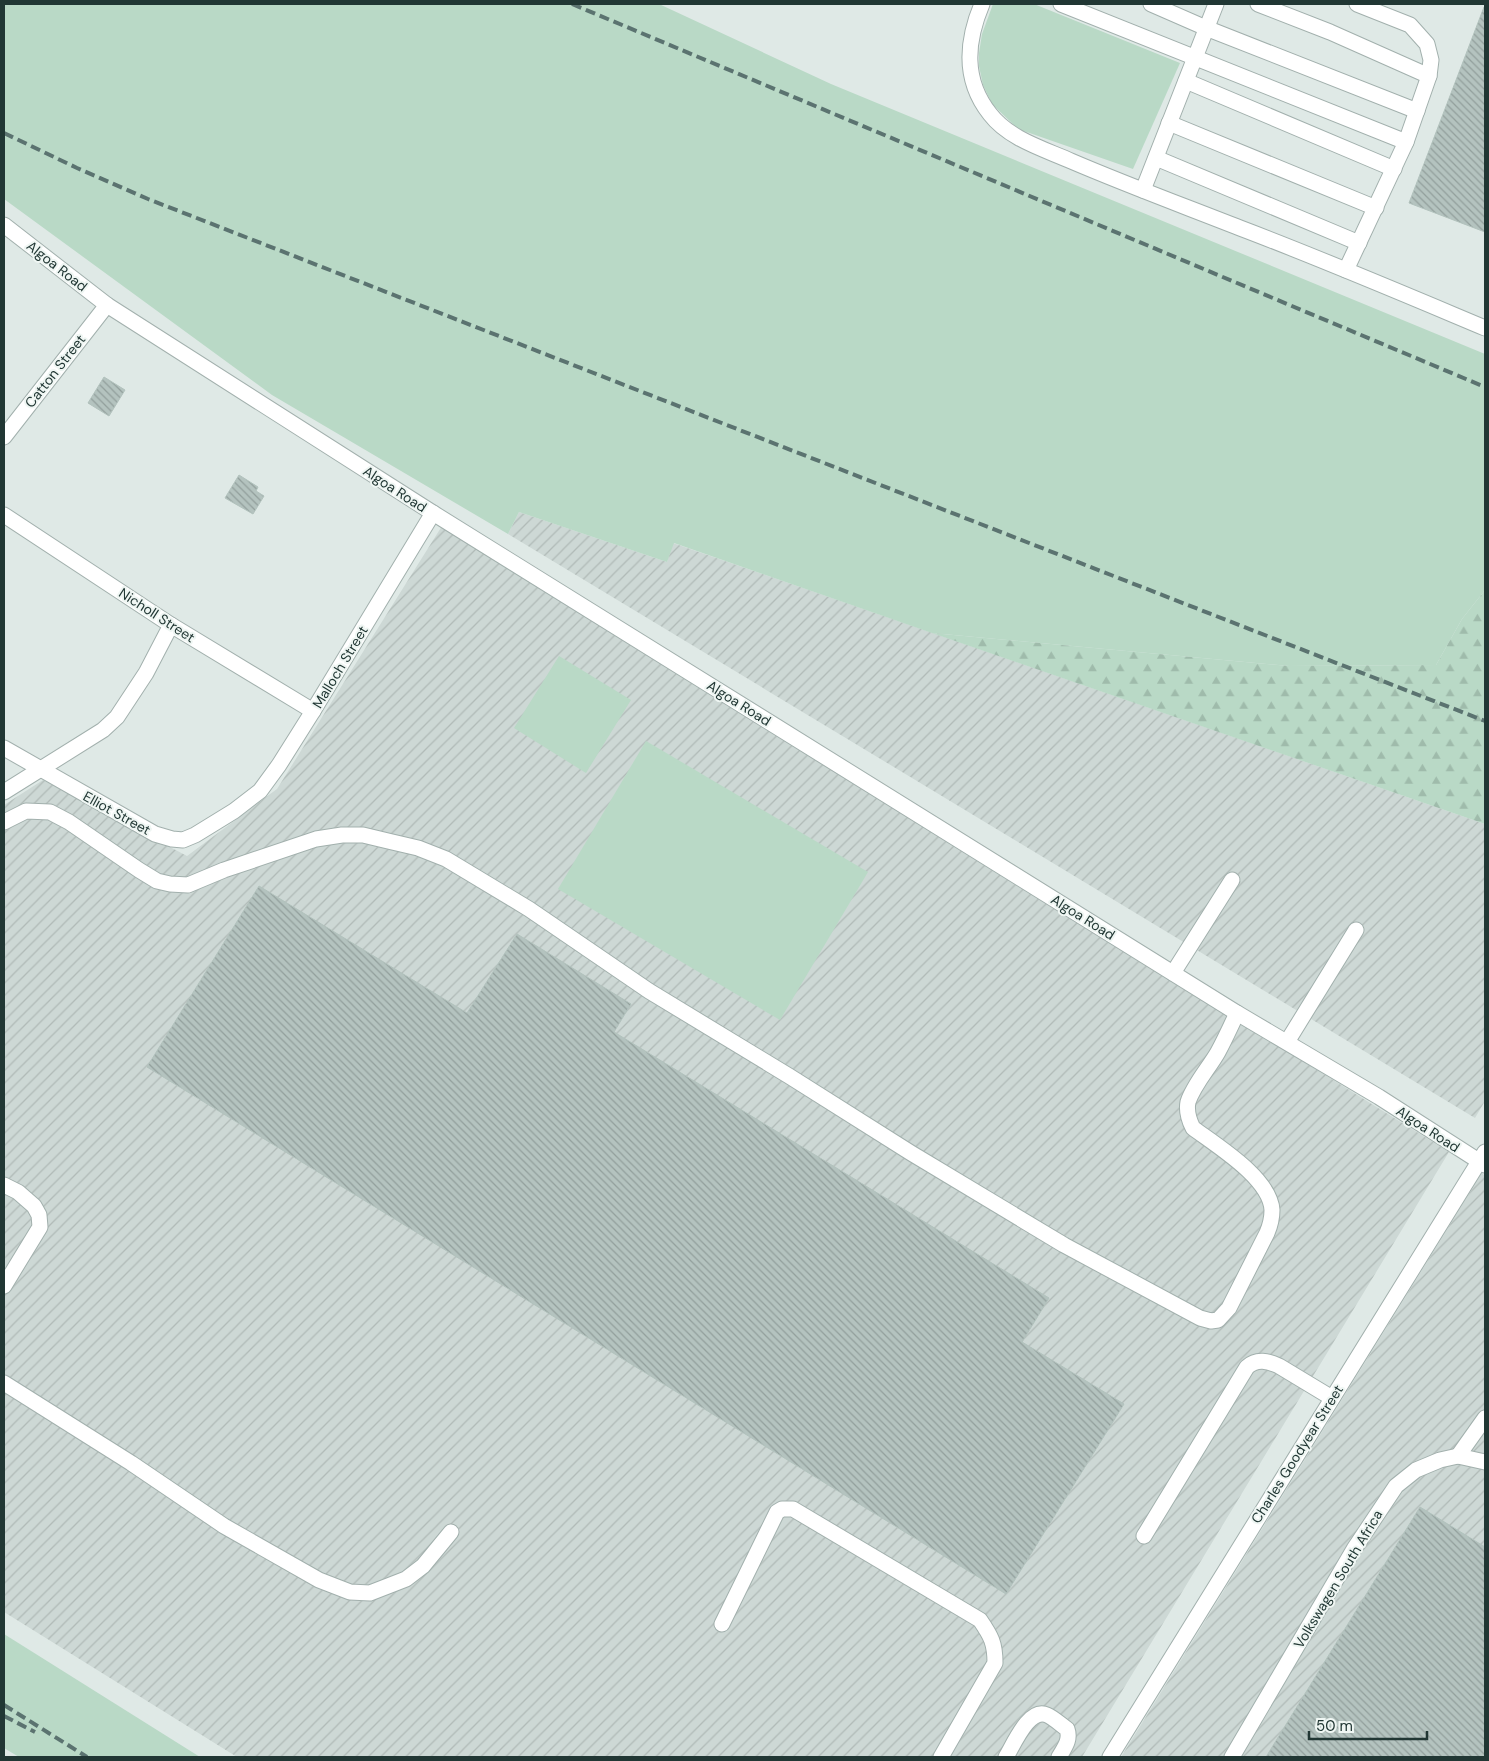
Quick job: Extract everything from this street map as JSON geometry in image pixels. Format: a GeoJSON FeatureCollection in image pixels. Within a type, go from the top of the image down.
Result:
{"type":"FeatureCollection","features":[{"type":"Feature","properties":{"kind":"street"},"geometry":{"type":"LineString","coordinates":[[982,4],[977,15],[969,48],[969,65],[979,97],[990,115],[1007,131],[1026,141],[1143,190],[1346,270],[1485,328]]}},
{"type":"Feature","properties":{"kind":"street"},"geometry":{"type":"LineString","coordinates":[[1061,4],[1406,142]]}},
{"type":"Feature","properties":{"kind":"street"},"geometry":{"type":"LineString","coordinates":[[1151,4],[1206,28],[1417,111]]}},
{"type":"Feature","properties":{"kind":"street"},"geometry":{"type":"LineString","coordinates":[[1143,190],[1216,4]]}},
{"type":"Feature","properties":{"kind":"street"},"geometry":{"type":"LineString","coordinates":[[1258,4],[1330,32],[1429,76]]}},
{"type":"Feature","properties":{"kind":"street"},"geometry":{"type":"LineString","coordinates":[[1346,270],[1406,142],[1429,76],[1432,60],[1427,44],[1392,10],[1357,4]]}},
{"type":"Feature","properties":{"kind":"street"},"geometry":{"type":"LineString","coordinates":[[1186,81],[1394,169]]}},
{"type":"Feature","properties":{"kind":"street"},"geometry":{"type":"LineString","coordinates":[[1169,123],[1376,208]]}},
{"type":"Feature","properties":{"kind":"street"},"geometry":{"type":"LineString","coordinates":[[1156,158],[1359,243]]}},
{"type":"Feature","properties":{"kind":"street","name":"Algoa Road"},"geometry":{"type":"LineString","coordinates":[[4,225],[107,305],[433,513],[1237,1013],[1483,1160]]}},
{"type":"Feature","properties":{"kind":"street","name":"Catton Street"},"geometry":{"type":"LineString","coordinates":[[4,437],[107,305]]}},
{"type":"Feature","properties":{"kind":"street","name":"Malloch Street"},"geometry":{"type":"LineString","coordinates":[[234,811],[260,791],[267,783],[433,513]]}},
{"type":"Feature","properties":{"kind":"street","name":"Nicholl Street"},"geometry":{"type":"LineString","coordinates":[[4,514],[172,625],[313,711]]}},
{"type":"Feature","properties":{"kind":"street"},"geometry":{"type":"LineString","coordinates":[[4,792],[103,730],[117,717],[146,673],[172,625]]}},
{"type":"Feature","properties":{"kind":"street","name":"Elliot Street"},"geometry":{"type":"LineString","coordinates":[[4,748],[155,834],[172,839],[183,840],[196,835],[234,811]]}},
{"type":"Feature","properties":{"kind":"street"},"geometry":{"type":"LineString","coordinates":[[4,822],[26,811],[50,812],[69,822],[157,881],[170,884],[188,885],[224,870],[316,839],[342,835],[363,835],[418,848],[446,859],[529,909],[649,991],[911,1153],[1064,1245],[1200,1318],[1211,1321],[1218,1320],[1229,1308],[1267,1233],[1272,1210],[1270,1201],[1260,1182],[1193,1128],[1187,1111],[1188,1102],[1194,1090],[1219,1051],[1237,1013]]}},
{"type":"Feature","properties":{"kind":"street"},"geometry":{"type":"LineString","coordinates":[[1173,973],[1232,880]]}},
{"type":"Feature","properties":{"kind":"street"},"geometry":{"type":"LineString","coordinates":[[1287,1042],[1356,930]]}},
{"type":"Feature","properties":{"kind":"street","name":"Charles Goodyear Street"},"geometry":{"type":"LineString","coordinates":[[1110,1757],[1332,1398],[1483,1160]]}},
{"type":"Feature","properties":{"kind":"street"},"geometry":{"type":"LineString","coordinates":[[4,1185],[18,1192],[34,1206],[39,1215],[40,1228],[4,1286]]}},
{"type":"Feature","properties":{"kind":"street"},"geometry":{"type":"LineString","coordinates":[[1144,1536],[1247,1367],[1252,1363],[1260,1361],[1270,1362],[1332,1398]]}},
{"type":"Feature","properties":{"kind":"street"},"geometry":{"type":"LineString","coordinates":[[4,1383],[130,1463],[224,1526],[319,1580],[350,1592],[370,1593],[406,1578],[423,1566],[451,1532]]}},
{"type":"Feature","properties":{"kind":"street"},"geometry":{"type":"LineString","coordinates":[[1458,1456],[1485,1418]]}},
{"type":"Feature","properties":{"kind":"street","name":"Volkswagen South Africa"},"geometry":{"type":"LineString","coordinates":[[1232,1757],[1354,1548],[1396,1486],[1416,1470],[1440,1460],[1458,1456],[1485,1462]]}},
{"type":"Feature","properties":{"kind":"street"},"geometry":{"type":"LineString","coordinates":[[722,1624],[777,1512],[782,1509],[793,1509],[980,1620],[991,1636],[995,1648],[995,1663],[941,1757]]}},
{"type":"Feature","properties":{"kind":"street"},"geometry":{"type":"LineString","coordinates":[[1006,1757],[1029,1720],[1039,1714],[1047,1715],[1069,1732],[1068,1741],[1059,1757]]}},
{"type":"Feature","properties":{"kind":"shaded area"},"geometry":{"type":"Polygon","coordinates":[[[519,512],[667,562],[673,543],[1485,824],[1485,1101],[1475,1118],[508,534],[519,512]]]}},
{"type":"Feature","properties":{"kind":"shaded area"},"geometry":{"type":"Polygon","coordinates":[[[442,526],[1449,1152],[1082,1757],[237,1757],[4,1612],[4,805],[43,780],[187,856],[277,789],[442,526]]]}},
{"type":"Feature","properties":{"kind":"shaded area"},"geometry":{"type":"Polygon","coordinates":[[[1482,1173],[1485,1176],[1485,1757],[1121,1757],[1482,1173]]]}},
{"type":"Feature","properties":{"kind":"green space"},"geometry":{"type":"Polygon","coordinates":[[[4,4],[659,4],[831,84],[1485,354],[1485,590],[1462,619],[1436,665],[1289,666],[932,633],[674,543],[667,562],[519,512],[508,534],[272,395],[4,199],[4,4]]]}},
{"type":"Feature","properties":{"kind":"green space"},"geometry":{"type":"Polygon","coordinates":[[[993,4],[1034,4],[1180,63],[1133,169],[1018,129],[992,104],[983,85],[979,66],[979,53],[982,34],[993,4]]]}},
{"type":"Feature","properties":{"kind":"green space"},"geometry":{"type":"Polygon","coordinates":[[[1485,590],[1485,824],[932,633],[1289,666],[1436,665],[1462,619],[1485,590]]]}},
{"type":"Feature","properties":{"kind":"green space"},"geometry":{"type":"Polygon","coordinates":[[[559,656],[631,700],[586,773],[514,728],[559,656]]]}},
{"type":"Feature","properties":{"kind":"green space"},"geometry":{"type":"Polygon","coordinates":[[[646,741],[868,872],[780,1020],[558,889],[646,741]]]}},
{"type":"Feature","properties":{"kind":"green space"},"geometry":{"type":"Polygon","coordinates":[[[4,1634],[200,1757],[19,1757],[4,1748],[4,1634]]]}},
{"type":"Feature","properties":{"kind":"building"},"geometry":{"type":"Polygon","coordinates":[[[1485,7],[1485,232],[1409,203],[1485,7]]]}},
{"type":"Feature","properties":{"kind":"building"},"geometry":{"type":"Polygon","coordinates":[[[104,377],[125,390],[109,416],[88,403],[104,377]]]}},
{"type":"Feature","properties":{"kind":"building"},"geometry":{"type":"Polygon","coordinates":[[[239,475],[258,487],[256,491],[264,496],[253,514],[225,498],[239,475]]]}},
{"type":"Feature","properties":{"kind":"building"},"geometry":{"type":"Polygon","coordinates":[[[259,886],[467,1013],[517,934],[631,1004],[614,1032],[1049,1298],[1022,1342],[1124,1404],[1006,1594],[147,1067],[259,886]]]}},
{"type":"Feature","properties":{"kind":"building"},"geometry":{"type":"Polygon","coordinates":[[[1420,1507],[1485,1547],[1485,1757],[1266,1757],[1420,1507]]]}},
{"type":"Feature","properties":{"kind":"railway"},"geometry":{"type":"LineString","coordinates":[[572,4],[1485,387]]}},
{"type":"Feature","properties":{"kind":"railway"},"geometry":{"type":"LineString","coordinates":[[4,133],[148,199],[1485,721]]}},
{"type":"Feature","properties":{"kind":"railway"},"geometry":{"type":"LineString","coordinates":[[4,1705],[87,1757]]}},
{"type":"Feature","properties":{"kind":"railway"},"geometry":{"type":"LineString","coordinates":[[4,1716],[35,1732]]}}]}
